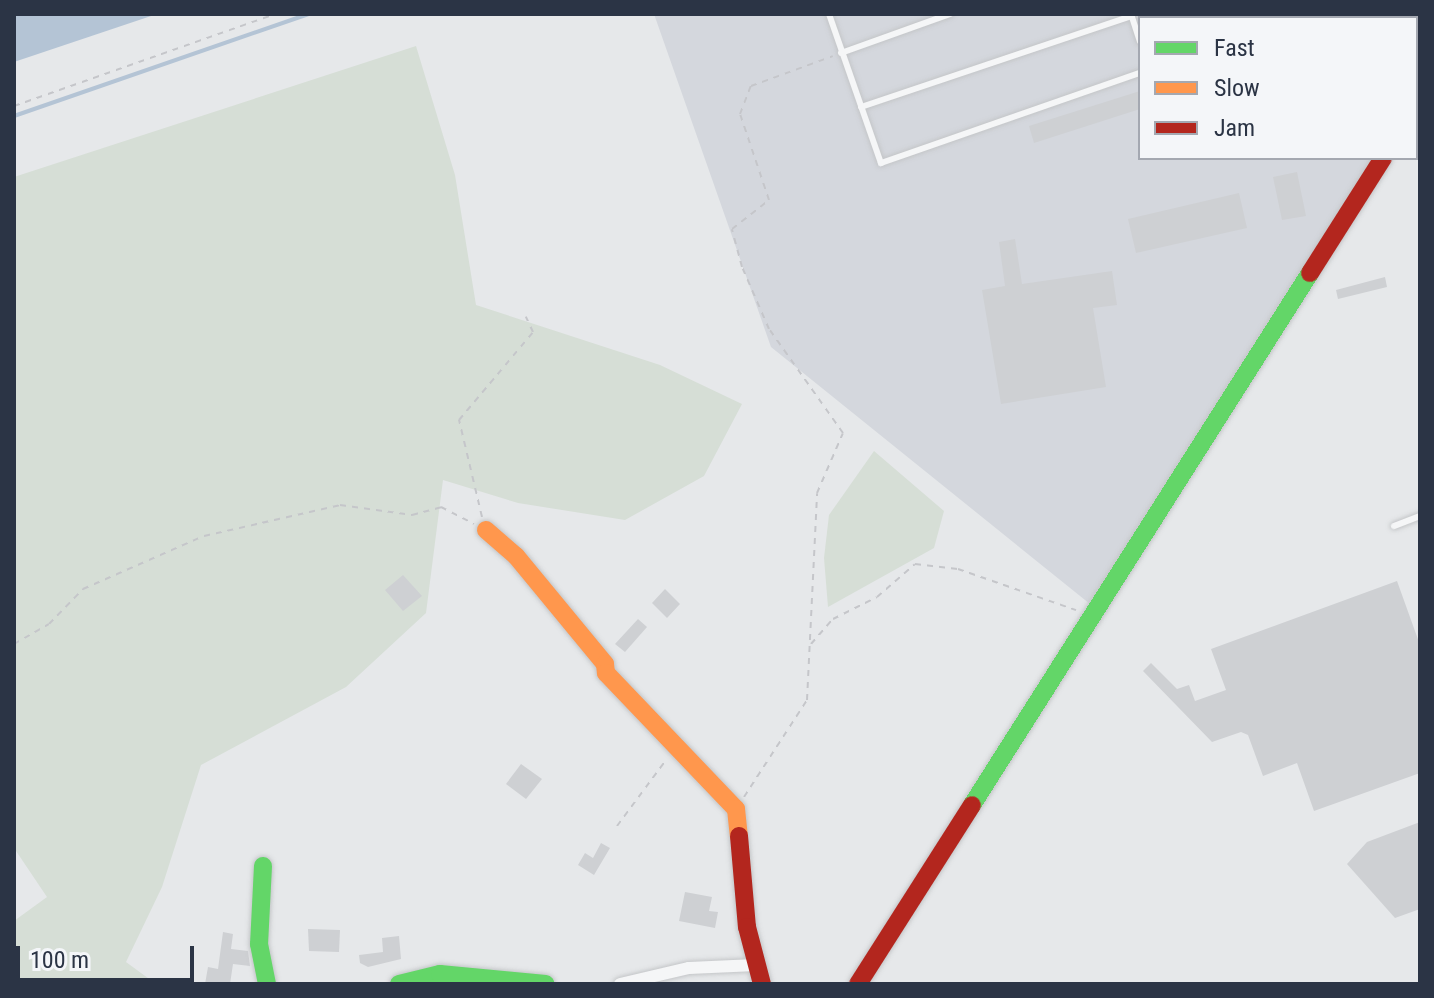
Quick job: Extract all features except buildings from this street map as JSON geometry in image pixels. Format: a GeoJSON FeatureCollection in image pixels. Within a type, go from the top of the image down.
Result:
{"type":"FeatureCollection","features":[{"type":"Feature","properties":{"kind":"street"},"geometry":{"type":"LineString","coordinates":[[858,984],[1382,160]]}},
{"type":"Feature","properties":{"kind":"street"},"geometry":{"type":"LineString","coordinates":[[486,530],[516,556],[605,664],[606,673],[736,809],[738,860],[762,984]]}},
{"type":"Feature","properties":{"kind":"street"},"geometry":{"type":"LineString","coordinates":[[263,866],[259,944],[267,984]]}},
{"type":"Feature","properties":{"kind":"street"},"geometry":{"type":"LineString","coordinates":[[620,984],[689,968],[756,965]]}},
{"type":"Feature","properties":{"kind":"street"},"geometry":{"type":"LineString","coordinates":[[399,984],[440,974],[546,984]]}},
{"type":"Feature","properties":{"kind":"lane"},"geometry":{"type":"LineString","coordinates":[[829,14],[881,163],[1138,74]]}},
{"type":"Feature","properties":{"kind":"lane"},"geometry":{"type":"LineString","coordinates":[[841,53],[950,14]]}},
{"type":"Feature","properties":{"kind":"lane"},"geometry":{"type":"LineString","coordinates":[[861,107],[1131,15],[1138,36]]}},
{"type":"Feature","properties":{"kind":"lane"},"geometry":{"type":"LineString","coordinates":[[1394,526],[1420,516]]}},
{"type":"Feature","properties":{"kind":"path"},"geometry":{"type":"LineString","coordinates":[[14,106],[275,14]]}},
{"type":"Feature","properties":{"kind":"path"},"geometry":{"type":"LineString","coordinates":[[736,809],[807,700],[817,493],[843,433],[769,329],[732,229],[769,200],[740,114],[751,86],[841,53]]}},
{"type":"Feature","properties":{"kind":"path"},"geometry":{"type":"LineString","coordinates":[[486,530],[459,420],[533,332],[526,317]]}},
{"type":"Feature","properties":{"kind":"path"},"geometry":{"type":"LineString","coordinates":[[14,644],[49,624],[83,589],[204,536],[340,505],[412,515],[441,507],[486,530]]}},
{"type":"Feature","properties":{"kind":"path"},"geometry":{"type":"LineString","coordinates":[[810,645],[833,619],[877,597],[915,564],[958,569],[1073,608],[1091,620]]}},
{"type":"Feature","properties":{"kind":"path"},"geometry":{"type":"LineString","coordinates":[[617,826],[678,745]]}},
{"type":"Feature","properties":{"kind":"shaded area"},"geometry":{"type":"Polygon","coordinates":[[[654,14],[1387,14],[1138,16],[1138,160],[1371,160],[1090,604],[771,347],[654,14]]]}},
{"type":"Feature","properties":{"kind":"shaded area"},"geometry":{"type":"Polygon","coordinates":[[[416,46],[455,175],[476,305],[660,365],[742,404],[704,476],[625,520],[518,503],[443,480],[426,613],[346,687],[201,765],[162,887],[126,962],[156,984],[14,984],[14,921],[47,897],[14,848],[14,177],[416,46]]]}},
{"type":"Feature","properties":{"kind":"shaded area"},"geometry":{"type":"Polygon","coordinates":[[[874,451],[944,511],[934,548],[828,607],[824,558],[829,515],[874,451]]]}},
{"type":"Feature","properties":{"kind":"water"},"geometry":{"type":"Polygon","coordinates":[[[14,14],[157,14],[14,62],[14,14]]]}},
{"type":"Feature","properties":{"kind":"waterway"},"geometry":{"type":"LineString","coordinates":[[14,116],[308,14]]}},
{"type":"Feature","properties":{"kind":"traffic: fast"},"geometry":{"type":"LineString","coordinates":[[972,805],[1310,273]]}},
{"type":"Feature","properties":{"kind":"traffic: fast"},"geometry":{"type":"LineString","coordinates":[[263,866],[259,944],[267,984]]}},
{"type":"Feature","properties":{"kind":"traffic: fast"},"geometry":{"type":"LineString","coordinates":[[399,984],[440,974],[546,984]]}},
{"type":"Feature","properties":{"kind":"traffic: slow"},"geometry":{"type":"LineString","coordinates":[[486,530],[516,556],[605,664],[606,673],[736,809],[739,836]]}},
{"type":"Feature","properties":{"kind":"traffic: jam"},"geometry":{"type":"LineString","coordinates":[[1310,273],[1382,160]]}},
{"type":"Feature","properties":{"kind":"traffic: jam"},"geometry":{"type":"LineString","coordinates":[[858,984],[972,805]]}},
{"type":"Feature","properties":{"kind":"traffic: jam"},"geometry":{"type":"LineString","coordinates":[[739,836],[747,927],[762,984]]}}]}
